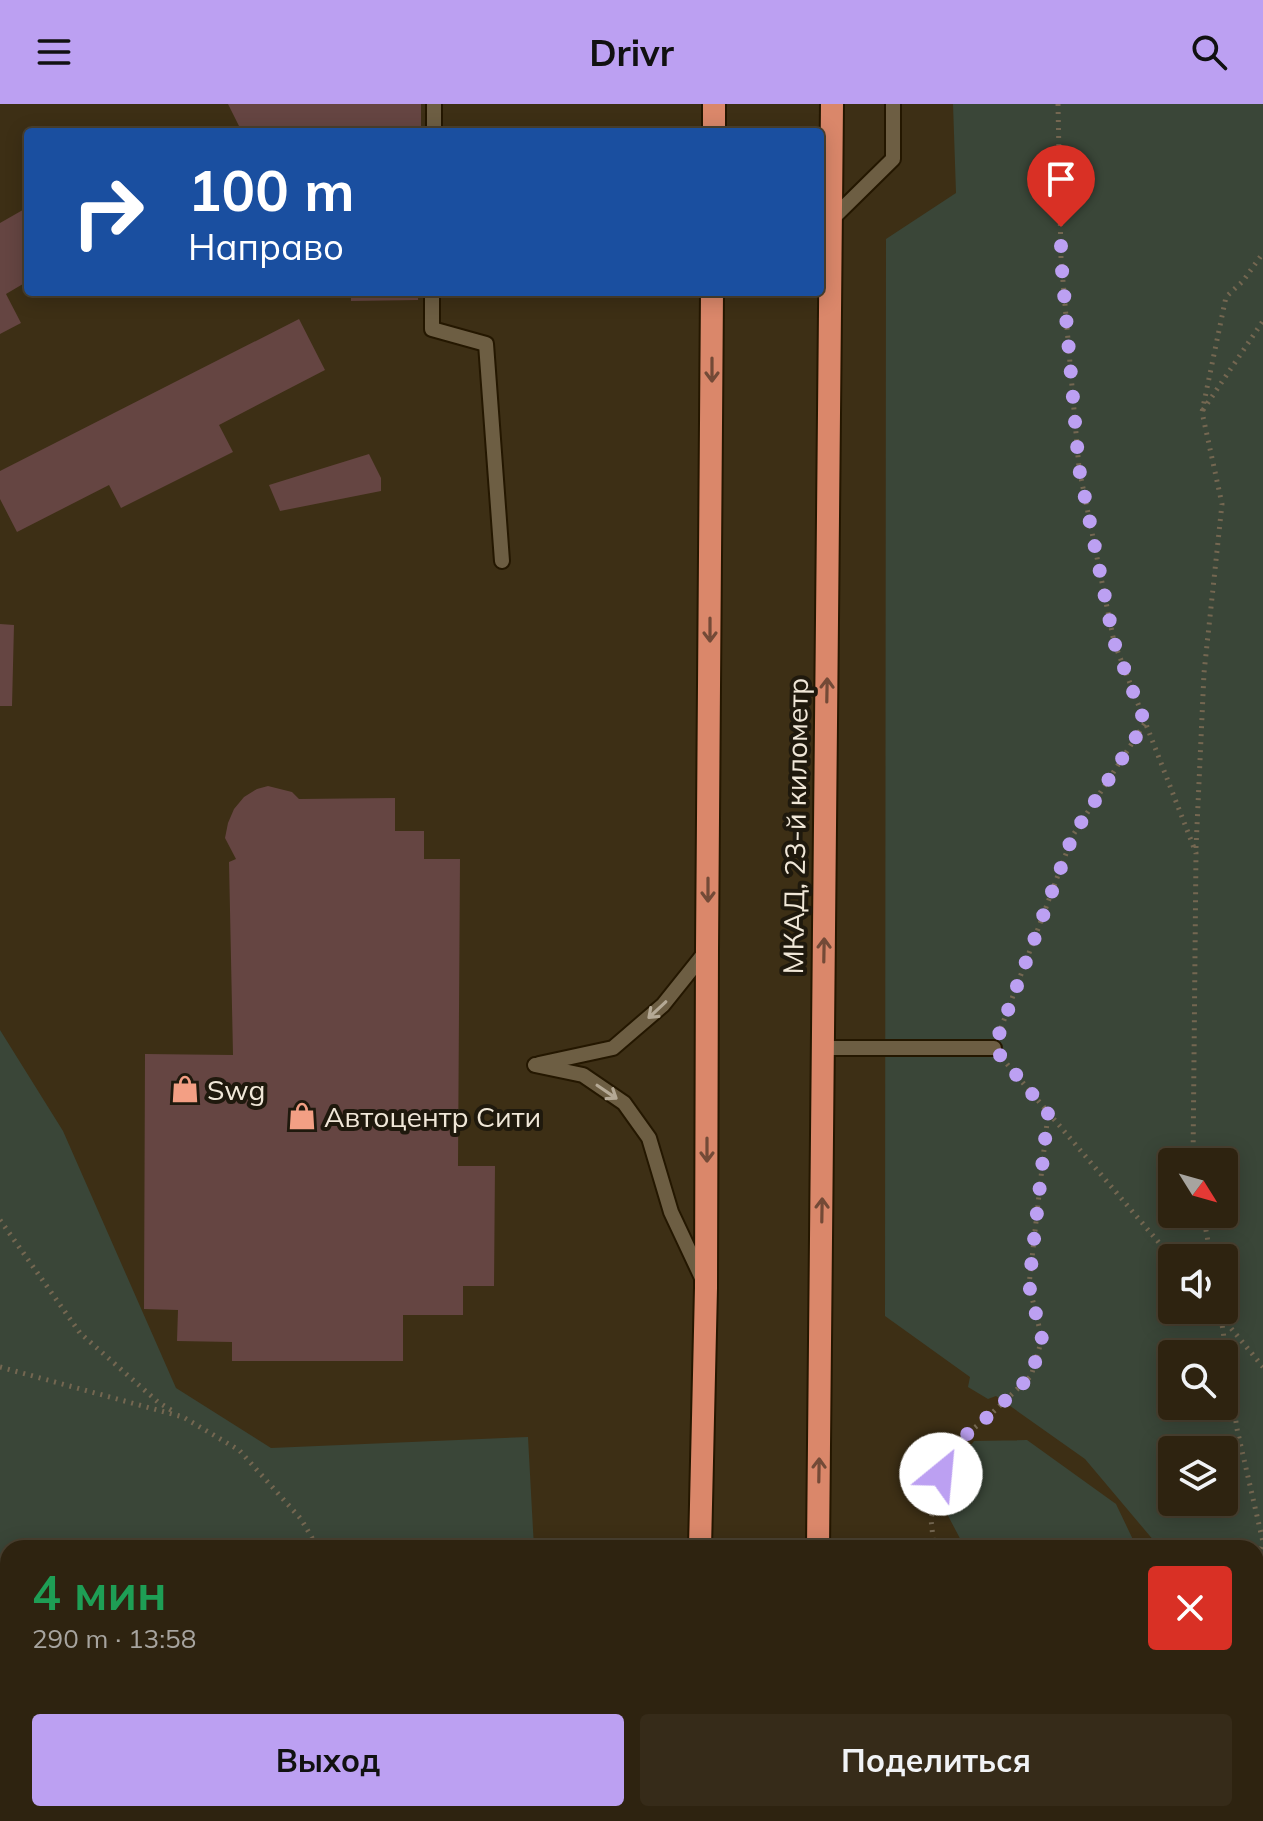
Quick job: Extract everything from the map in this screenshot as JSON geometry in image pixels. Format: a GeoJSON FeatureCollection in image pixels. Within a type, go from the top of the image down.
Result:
{"type":"FeatureCollection","features":[{"type":"Feature","properties":{"kind":"highway"},"geometry":{"type":"LineString","coordinates":[[714,104],[714,128]]}},
{"type":"Feature","properties":{"kind":"highway","name":"МКАД, 23-й километр"},"geometry":{"type":"LineString","coordinates":[[818,1540],[832,104]]}},
{"type":"Feature","properties":{"kind":"highway"},"geometry":{"type":"LineString","coordinates":[[700,1540],[706,1288],[712,296]]}},
{"type":"Feature","properties":{"kind":"lane"},"geometry":{"type":"LineString","coordinates":[[434,104],[434,128]]}},
{"type":"Feature","properties":{"kind":"lane"},"geometry":{"type":"LineString","coordinates":[[831,220],[893,159],[893,104]]}},
{"type":"Feature","properties":{"kind":"lane"},"geometry":{"type":"LineString","coordinates":[[432,296],[432,329],[486,344],[502,561]]}},
{"type":"Feature","properties":{"kind":"lane"},"geometry":{"type":"LineString","coordinates":[[706,1288],[671,1212],[649,1138],[624,1103],[583,1075],[535,1065],[613,1048],[663,1005],[707,950]]}},
{"type":"Feature","properties":{"kind":"lane"},"geometry":{"type":"LineString","coordinates":[[823,1048],[994,1048]]}},
{"type":"Feature","properties":{"kind":"path"},"geometry":{"type":"LineString","coordinates":[[1058,104],[1061,258],[1079,468],[1114,642],[1196,853]]}},
{"type":"Feature","properties":{"kind":"path"},"geometry":{"type":"LineString","coordinates":[[1193,1148],[1196,853],[1204,673],[1222,504],[1202,412],[1226,297],[1243,281],[1263,253]]}},
{"type":"Feature","properties":{"kind":"path"},"geometry":{"type":"LineString","coordinates":[[1202,412],[1263,321]]}},
{"type":"Feature","properties":{"kind":"path"},"geometry":{"type":"LineString","coordinates":[[1145,723],[1073,835],[994,1048],[1160,1244]]}},
{"type":"Feature","properties":{"kind":"path"},"geometry":{"type":"LineString","coordinates":[[933,1540],[931,1519],[946,1452],[1031,1376],[1042,1339],[1029,1285],[1048,1113]]}},
{"type":"Feature","properties":{"kind":"path"},"geometry":{"type":"LineString","coordinates":[[0,1220],[80,1333],[158,1402],[239,1450],[301,1519],[313,1540]]}},
{"type":"Feature","properties":{"kind":"path"},"geometry":{"type":"LineString","coordinates":[[1221,1324],[1237,1429],[1262,1540]]}},
{"type":"Feature","properties":{"kind":"path"},"geometry":{"type":"LineString","coordinates":[[1229,1324],[1263,1367]]}},
{"type":"Feature","properties":{"kind":"path"},"geometry":{"type":"LineString","coordinates":[[0,1367],[183,1417]]}},
{"type":"Feature","properties":{"kind":"green space"},"geometry":{"type":"Polygon","coordinates":[[[953,104],[1263,104],[1263,1540],[1153,1540],[1085,1459],[996,1396],[988,1399],[968,1387],[970,1377],[885,1316],[886,239],[956,193],[953,104]]]}},
{"type":"Feature","properties":{"kind":"green space"},"geometry":{"type":"Polygon","coordinates":[[[0,1030],[63,1131],[176,1388],[271,1448],[528,1437],[534,1540],[0,1540],[0,1030]]]}},
{"type":"Feature","properties":{"kind":"green space"},"geometry":{"type":"Polygon","coordinates":[[[1027,1440],[1116,1504],[1133,1540],[961,1540],[945,1510],[948,1476],[974,1441],[1027,1440]]]}},
{"type":"Feature","properties":{"kind":"building"},"geometry":{"type":"Polygon","coordinates":[[[228,104],[421,104],[421,128],[240,128],[228,104]]]}},
{"type":"Feature","properties":{"kind":"building"},"geometry":{"type":"Polygon","coordinates":[[[24,209],[24,283],[6,294],[21,323],[0,334],[0,223],[24,209]]]}},
{"type":"Feature","properties":{"kind":"building"},"geometry":{"type":"Polygon","coordinates":[[[351,296],[418,296],[418,300],[351,301],[351,296]]]}},
{"type":"Feature","properties":{"kind":"building"},"geometry":{"type":"Polygon","coordinates":[[[299,319],[325,370],[219,425],[233,452],[121,508],[109,485],[17,532],[0,499],[0,471],[299,319]]]}},
{"type":"Feature","properties":{"kind":"building"},"geometry":{"type":"Polygon","coordinates":[[[369,454],[381,478],[381,491],[280,511],[269,485],[369,454]]]}},
{"type":"Feature","properties":{"kind":"building"},"geometry":{"type":"Polygon","coordinates":[[[0,624],[14,625],[12,706],[0,706],[0,624]]]}},
{"type":"Feature","properties":{"kind":"building","name":"Автоцентр Сити"},"geometry":{"type":"Polygon","coordinates":[[[268,786],[292,792],[299,799],[395,798],[395,831],[424,831],[424,859],[460,859],[458,1166],[495,1166],[494,1286],[463,1286],[463,1315],[403,1315],[403,1361],[232,1361],[232,1342],[177,1341],[178,1310],[144,1309],[145,1054],[233,1055],[229,862],[236,859],[225,838],[234,809],[244,797],[268,786]]]}},
{"type":"Feature","properties":{"kind":"place","name":"Swg"},"geometry":{"type":"Point","coordinates":[185,1089]}},
{"type":"Feature","properties":{"kind":"place","name":"Автоцентр Сити"},"geometry":{"type":"Point","coordinates":[302,1116]}},
{"type":"Feature","properties":{"kind":"route"},"geometry":{"type":"LineString","coordinates":[[941,1474],[946,1452],[1031,1376],[1042,1339],[1029,1285],[1048,1113],[994,1048],[1073,835],[1145,723],[1114,642],[1079,468],[1061,227]]}}]}
